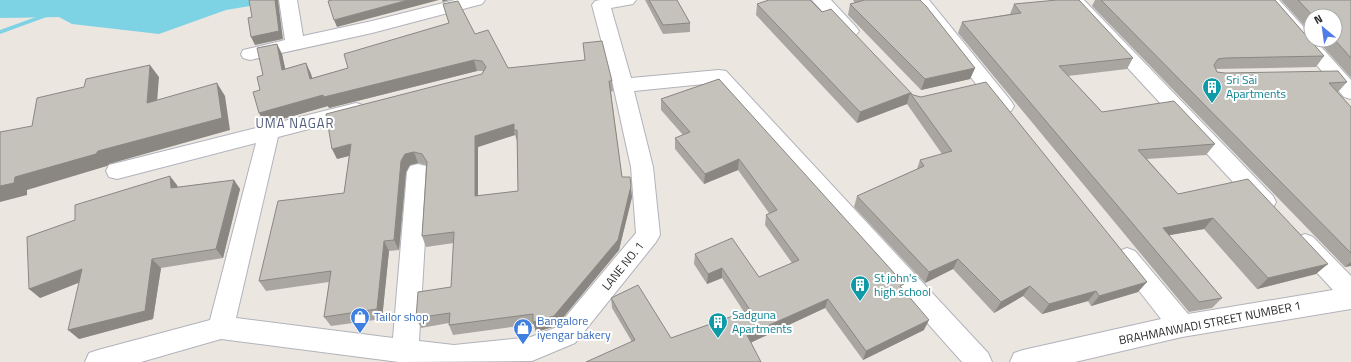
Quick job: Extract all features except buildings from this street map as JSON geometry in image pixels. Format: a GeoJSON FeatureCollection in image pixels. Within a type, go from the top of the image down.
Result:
{"type":"FeatureCollection","features":[{"type":"Feature","properties":{"kind":"street"},"geometry":{"type":"LineString","coordinates":[[288,0],[295,44]]}},
{"type":"Feature","properties":{"kind":"street"},"geometry":{"type":"LineString","coordinates":[[250,54],[372,27],[476,0]]}},
{"type":"Feature","properties":{"kind":"street","name":"LANE NO. 1"},"geometry":{"type":"LineString","coordinates":[[457,360],[532,349],[566,335],[648,235],[642,168],[623,85],[601,4],[627,0]]}},
{"type":"Feature","properties":{"kind":"street"},"geometry":{"type":"LineString","coordinates":[[821,0],[863,44]]}},
{"type":"Feature","properties":{"kind":"street"},"geometry":{"type":"LineString","coordinates":[[920,0],[978,85],[1016,121]]}},
{"type":"Feature","properties":{"kind":"street"},"geometry":{"type":"LineString","coordinates":[[1074,0],[1351,293]]}},
{"type":"Feature","properties":{"kind":"street"},"geometry":{"type":"LineString","coordinates":[[1270,0],[1351,92]]}},
{"type":"Feature","properties":{"kind":"street"},"geometry":{"type":"LineString","coordinates":[[1311,74],[1335,74]]}},
{"type":"Feature","properties":{"kind":"street"},"geometry":{"type":"LineString","coordinates":[[623,85],[720,76],[979,362]]}},
{"type":"Feature","properties":{"kind":"street"},"geometry":{"type":"LineString","coordinates":[[117,172],[377,104]]}},
{"type":"Feature","properties":{"kind":"street"},"geometry":{"type":"LineString","coordinates":[[221,328],[269,133]]}},
{"type":"Feature","properties":{"kind":"street"},"geometry":{"type":"LineString","coordinates":[[405,352],[418,172]]}},
{"type":"Feature","properties":{"kind":"street"},"geometry":{"type":"LineString","coordinates":[[1117,245],[1182,326]]}},
{"type":"Feature","properties":{"kind":"street","name":"BRAHMANWADI STREET NUMBER 1"},"geometry":{"type":"LineString","coordinates":[[1024,362],[1182,326],[1351,298]]}},
{"type":"Feature","properties":{"kind":"street"},"geometry":{"type":"LineString","coordinates":[[98,362],[221,328],[457,360]]}},
{"type":"Feature","properties":{"kind":"water"},"geometry":{"type":"Polygon","coordinates":[[[0,0],[285,0],[226,10],[159,34],[72,24],[38,6],[0,14],[0,0]]]}},
{"type":"Feature","properties":{"kind":"waterway"},"geometry":{"type":"LineString","coordinates":[[0,11],[63,10],[106,0]]}},
{"type":"Feature","properties":{"kind":"waterway"},"geometry":{"type":"LineString","coordinates":[[0,32],[61,10]]}},
{"type":"Feature","properties":{"kind":"place","name":"Sri Sai Apartments"},"geometry":{"type":"Point","coordinates":[1212,104]}},
{"type":"Feature","properties":{"kind":"place","name":"St john's high school"},"geometry":{"type":"Point","coordinates":[860,302]}},
{"type":"Feature","properties":{"kind":"place","name":"Tailor shop"},"geometry":{"type":"Point","coordinates":[360,334]}},
{"type":"Feature","properties":{"kind":"place","name":"Sadguna Apartments"},"geometry":{"type":"Point","coordinates":[718,339]}},
{"type":"Feature","properties":{"kind":"place","name":"Bangalore iyengar bakery"},"geometry":{"type":"Point","coordinates":[523,345]}},
{"type":"Feature","properties":{"kind":"district","name":"UMA NAGAR"},"geometry":{"type":"Point","coordinates":[295,123]}}]}
